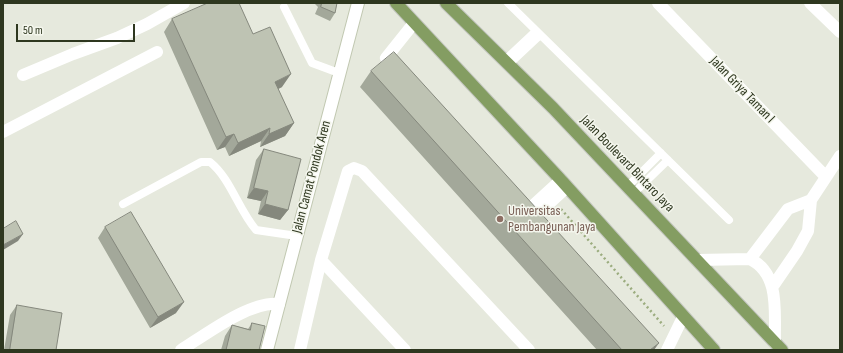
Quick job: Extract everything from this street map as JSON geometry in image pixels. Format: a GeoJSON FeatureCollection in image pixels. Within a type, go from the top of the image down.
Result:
{"type":"FeatureCollection","features":[{"type":"Feature","properties":{"kind":"main road"},"geometry":{"type":"LineString","coordinates":[[396,3],[564,184],[714,350]]}},
{"type":"Feature","properties":{"kind":"main road","name":"Jalan Boulevard Bintaro Jaya"},"geometry":{"type":"LineString","coordinates":[[446,3],[552,108],[778,346]]}},
{"type":"Feature","properties":{"kind":"street"},"geometry":{"type":"LineString","coordinates":[[23,75],[73,54],[117,38],[148,24],[184,3]]}},
{"type":"Feature","properties":{"kind":"street","name":"Jalan Camat Pondok Aren"},"geometry":{"type":"LineString","coordinates":[[267,350],[340,74],[357,3]]}},
{"type":"Feature","properties":{"kind":"street","name":"Jalan Griya Taman I"},"geometry":{"type":"LineString","coordinates":[[658,3],[826,177]]}},
{"type":"Feature","properties":{"kind":"street"},"geometry":{"type":"LineString","coordinates":[[810,3],[840,32]]}},
{"type":"Feature","properties":{"kind":"street"},"geometry":{"type":"LineString","coordinates":[[406,80],[386,58],[414,22]]}},
{"type":"Feature","properties":{"kind":"street"},"geometry":{"type":"LineString","coordinates":[[3,132],[157,52]]}},
{"type":"Feature","properties":{"kind":"street"},"geometry":{"type":"LineString","coordinates":[[773,286],[798,251],[808,231],[811,200],[840,156]]}},
{"type":"Feature","properties":{"kind":"street"},"geometry":{"type":"LineString","coordinates":[[300,350],[321,260],[348,171],[354,168],[362,171],[529,350]]}},
{"type":"Feature","properties":{"kind":"street"},"geometry":{"type":"LineString","coordinates":[[532,219],[553,200],[564,184]]}},
{"type":"Feature","properties":{"kind":"street"},"geometry":{"type":"LineString","coordinates":[[532,219],[564,184]]}},
{"type":"Feature","properties":{"kind":"street"},"geometry":{"type":"LineString","coordinates":[[750,258],[788,209],[811,200]]}},
{"type":"Feature","properties":{"kind":"street"},"geometry":{"type":"LineString","coordinates":[[515,201],[532,219]]}},
{"type":"Feature","properties":{"kind":"street"},"geometry":{"type":"LineString","coordinates":[[697,260],[750,258],[768,276],[773,286],[778,346]]}},
{"type":"Feature","properties":{"kind":"street"},"geometry":{"type":"LineString","coordinates":[[321,260],[405,350]]}},
{"type":"Feature","properties":{"kind":"street"},"geometry":{"type":"LineString","coordinates":[[181,350],[217,327],[258,305],[270,303],[279,304]]}},
{"type":"Feature","properties":{"kind":"street"},"geometry":{"type":"LineString","coordinates":[[667,350],[683,317]]}},
{"type":"Feature","properties":{"kind":"lane"},"geometry":{"type":"LineString","coordinates":[[508,3],[729,220]]}},
{"type":"Feature","properties":{"kind":"lane"},"geometry":{"type":"LineString","coordinates":[[284,7],[312,63],[340,74]]}},
{"type":"Feature","properties":{"kind":"lane"},"geometry":{"type":"LineString","coordinates":[[506,63],[538,33]]}},
{"type":"Feature","properties":{"kind":"lane"},"geometry":{"type":"LineString","coordinates":[[631,190],[661,153]]}},
{"type":"Feature","properties":{"kind":"lane"},"geometry":{"type":"LineString","coordinates":[[631,190],[668,160]]}},
{"type":"Feature","properties":{"kind":"lane"},"geometry":{"type":"LineString","coordinates":[[123,204],[201,162],[210,162],[218,168],[246,219],[256,230],[297,236]]}},
{"type":"Feature","properties":{"kind":"path"},"geometry":{"type":"LineString","coordinates":[[553,200],[673,336]]}},
{"type":"Feature","properties":{"kind":"building"},"geometry":{"type":"Polygon","coordinates":[[[208,3],[239,3],[253,34],[270,27],[291,74],[275,82],[294,123],[269,134],[270,128],[238,143],[234,134],[226,137],[172,19],[208,3]]]}},
{"type":"Feature","properties":{"kind":"building"},"geometry":{"type":"Polygon","coordinates":[[[322,3],[337,3],[335,13],[321,7],[322,3]]]}},
{"type":"Feature","properties":{"kind":"building"},"geometry":{"type":"Polygon","coordinates":[[[394,52],[659,343],[650,350],[622,350],[371,71],[394,52]]]}},
{"type":"Feature","properties":{"kind":"building"},"geometry":{"type":"Polygon","coordinates":[[[264,149],[301,159],[288,210],[265,204],[268,191],[254,188],[264,149]]]}},
{"type":"Feature","properties":{"kind":"building"},"geometry":{"type":"Polygon","coordinates":[[[131,212],[184,302],[158,317],[105,227],[131,212]]]}},
{"type":"Feature","properties":{"kind":"building"},"geometry":{"type":"Polygon","coordinates":[[[16,221],[23,234],[3,245],[3,229],[16,221]]]}},
{"type":"Feature","properties":{"kind":"building"},"geometry":{"type":"Polygon","coordinates":[[[17,305],[62,313],[56,350],[10,350],[17,305]]]}},
{"type":"Feature","properties":{"kind":"building"},"geometry":{"type":"Polygon","coordinates":[[[252,323],[265,326],[259,350],[226,350],[232,325],[250,330],[252,323]]]}},
{"type":"Feature","properties":{"kind":"place","name":"Universitas Pembangunan Jaya"},"geometry":{"type":"Point","coordinates":[500,219]}}]}
